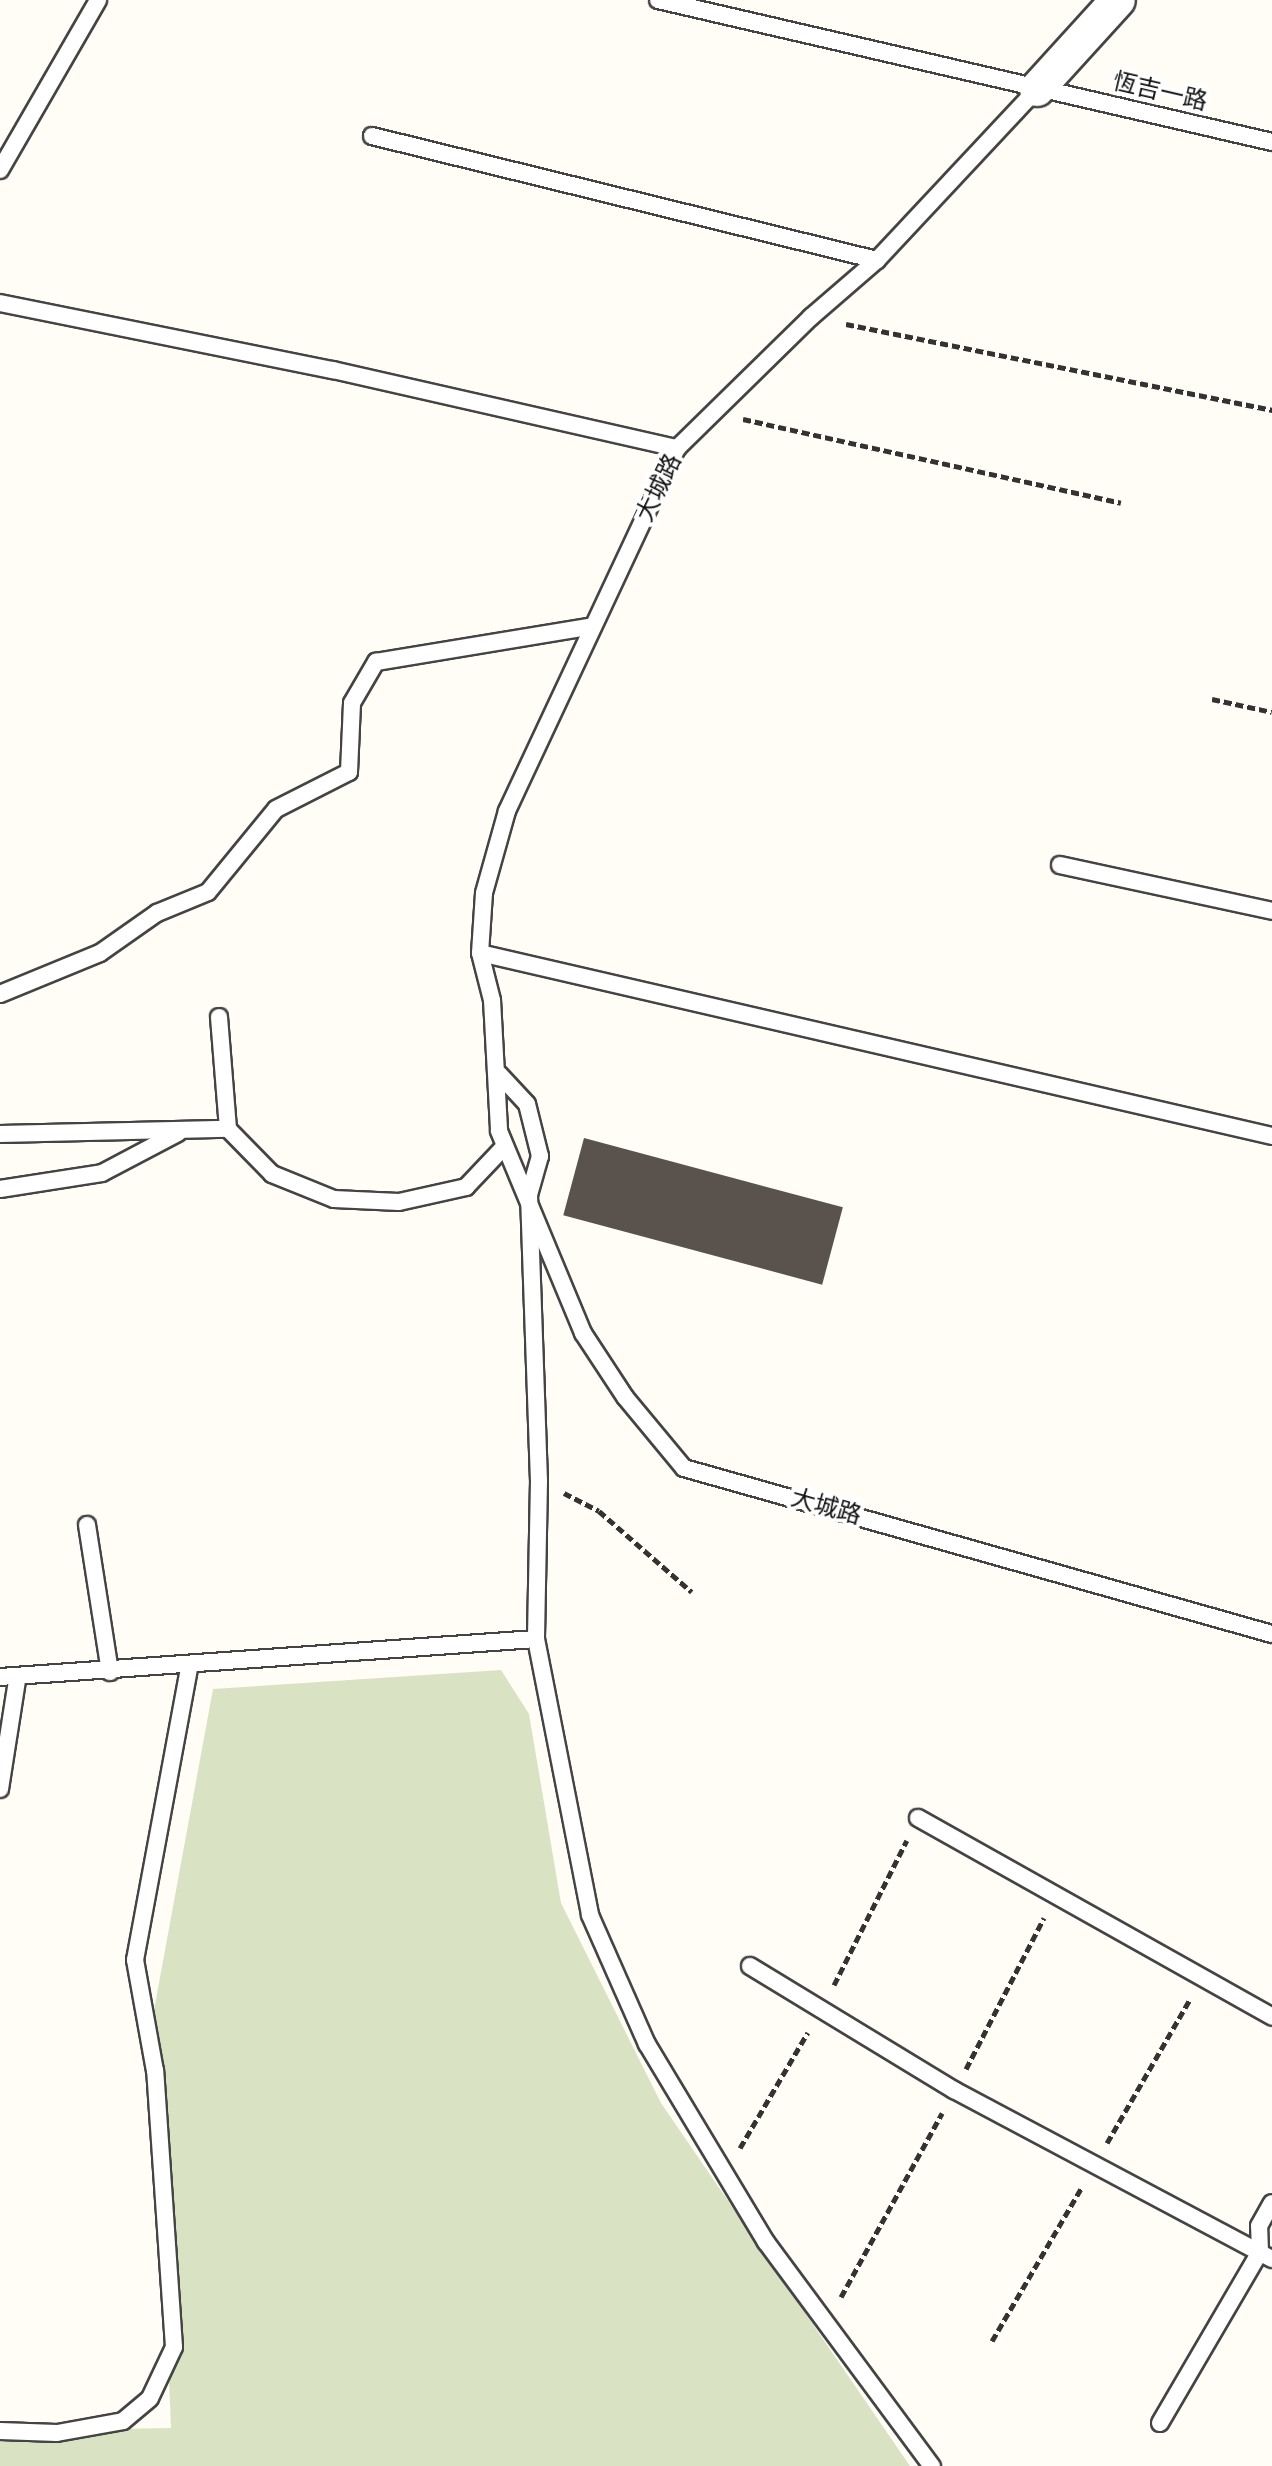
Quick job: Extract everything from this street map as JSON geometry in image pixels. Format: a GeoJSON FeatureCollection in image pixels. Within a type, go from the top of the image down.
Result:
{"type":"FeatureCollection","features":[{"type":"Feature","properties":{"kind":"street","name":"大城路"},"geometry":{"type":"LineString","coordinates":[[1037,89],[1118,0]]}},
{"type":"Feature","properties":{"kind":"lane"},"geometry":{"type":"LineString","coordinates":[[0,170],[98,0]]}},
{"type":"Feature","properties":{"kind":"lane","name":"恆吉一路"},"geometry":{"type":"LineString","coordinates":[[658,0],[1272,142]]}},
{"type":"Feature","properties":{"kind":"lane","name":"大城路"},"geometry":{"type":"LineString","coordinates":[[1037,89],[877,260],[811,317],[677,448],[507,811],[484,893],[480,953],[492,1000],[503,1148],[529,1195],[583,1333],[625,1397],[684,1468],[1272,1634]]}},
{"type":"Feature","properties":{"kind":"lane"},"geometry":{"type":"LineString","coordinates":[[372,136],[877,260]]}},
{"type":"Feature","properties":{"kind":"lane"},"geometry":{"type":"LineString","coordinates":[[0,303],[333,370],[677,448]]}},
{"type":"Feature","properties":{"kind":"lane"},"geometry":{"type":"LineString","coordinates":[[0,994],[100,953],[157,913],[208,892],[276,809],[349,772],[352,703],[376,662],[593,626]]}},
{"type":"Feature","properties":{"kind":"lane"},"geometry":{"type":"LineString","coordinates":[[1060,865],[1272,911]]}},
{"type":"Feature","properties":{"kind":"lane"},"geometry":{"type":"LineString","coordinates":[[480,953],[1272,1136]]}},
{"type":"Feature","properties":{"kind":"lane"},"geometry":{"type":"LineString","coordinates":[[219,1017],[228,1129],[272,1174],[334,1199],[399,1202],[466,1187],[503,1148]]}},
{"type":"Feature","properties":{"kind":"lane"},"geometry":{"type":"LineString","coordinates":[[499,1074],[527,1104],[540,1156],[529,1195],[539,1481],[536,1639],[590,1915],[647,2044],[766,2242],[932,2466]]}},
{"type":"Feature","properties":{"kind":"lane"},"geometry":{"type":"LineString","coordinates":[[0,1134],[228,1129]]}},
{"type":"Feature","properties":{"kind":"lane"},"geometry":{"type":"LineString","coordinates":[[0,1189],[102,1173],[183,1130]]}},
{"type":"Feature","properties":{"kind":"lane"},"geometry":{"type":"LineString","coordinates":[[87,1525],[110,1672]]}},
{"type":"Feature","properties":{"kind":"lane"},"geometry":{"type":"LineString","coordinates":[[0,1789],[8,1679],[536,1639]]}},
{"type":"Feature","properties":{"kind":"lane"},"geometry":{"type":"LineString","coordinates":[[0,2431],[57,2433],[123,2421],[150,2398],[174,2347],[155,2071],[135,1960],[190,1664]]}},
{"type":"Feature","properties":{"kind":"lane"},"geometry":{"type":"LineString","coordinates":[[918,1818],[1272,2017]]}},
{"type":"Feature","properties":{"kind":"lane"},"geometry":{"type":"LineString","coordinates":[[750,1966],[954,2090],[1266,2255]]}},
{"type":"Feature","properties":{"kind":"lane"},"geometry":{"type":"LineString","coordinates":[[1160,2423],[1266,2255],[1259,2226],[1272,2203]]}},
{"type":"Feature","properties":{"kind":"path"},"geometry":{"type":"LineString","coordinates":[[811,317],[1272,410]]}},
{"type":"Feature","properties":{"kind":"path"},"geometry":{"type":"LineString","coordinates":[[713,412],[1121,503]]}},
{"type":"Feature","properties":{"kind":"path"},"geometry":{"type":"LineString","coordinates":[[1212,699],[1272,712]]}},
{"type":"Feature","properties":{"kind":"path"},"geometry":{"type":"LineString","coordinates":[[539,1481],[599,1511],[692,1592]]}},
{"type":"Feature","properties":{"kind":"path"},"geometry":{"type":"LineString","coordinates":[[734,2158],[823,2008],[918,1818]]}},
{"type":"Feature","properties":{"kind":"green space"},"geometry":{"type":"Polygon","coordinates":[[[501,1670],[529,1714],[561,1903],[661,2103],[910,2466],[0,2466],[0,2431],[171,2428],[154,2010],[213,1689],[501,1670]]]}},
{"type":"Feature","properties":{"kind":"building"},"geometry":{"type":"Polygon","coordinates":[[[584,1138],[843,1207],[822,1285],[563,1215],[584,1138]]]}}]}
